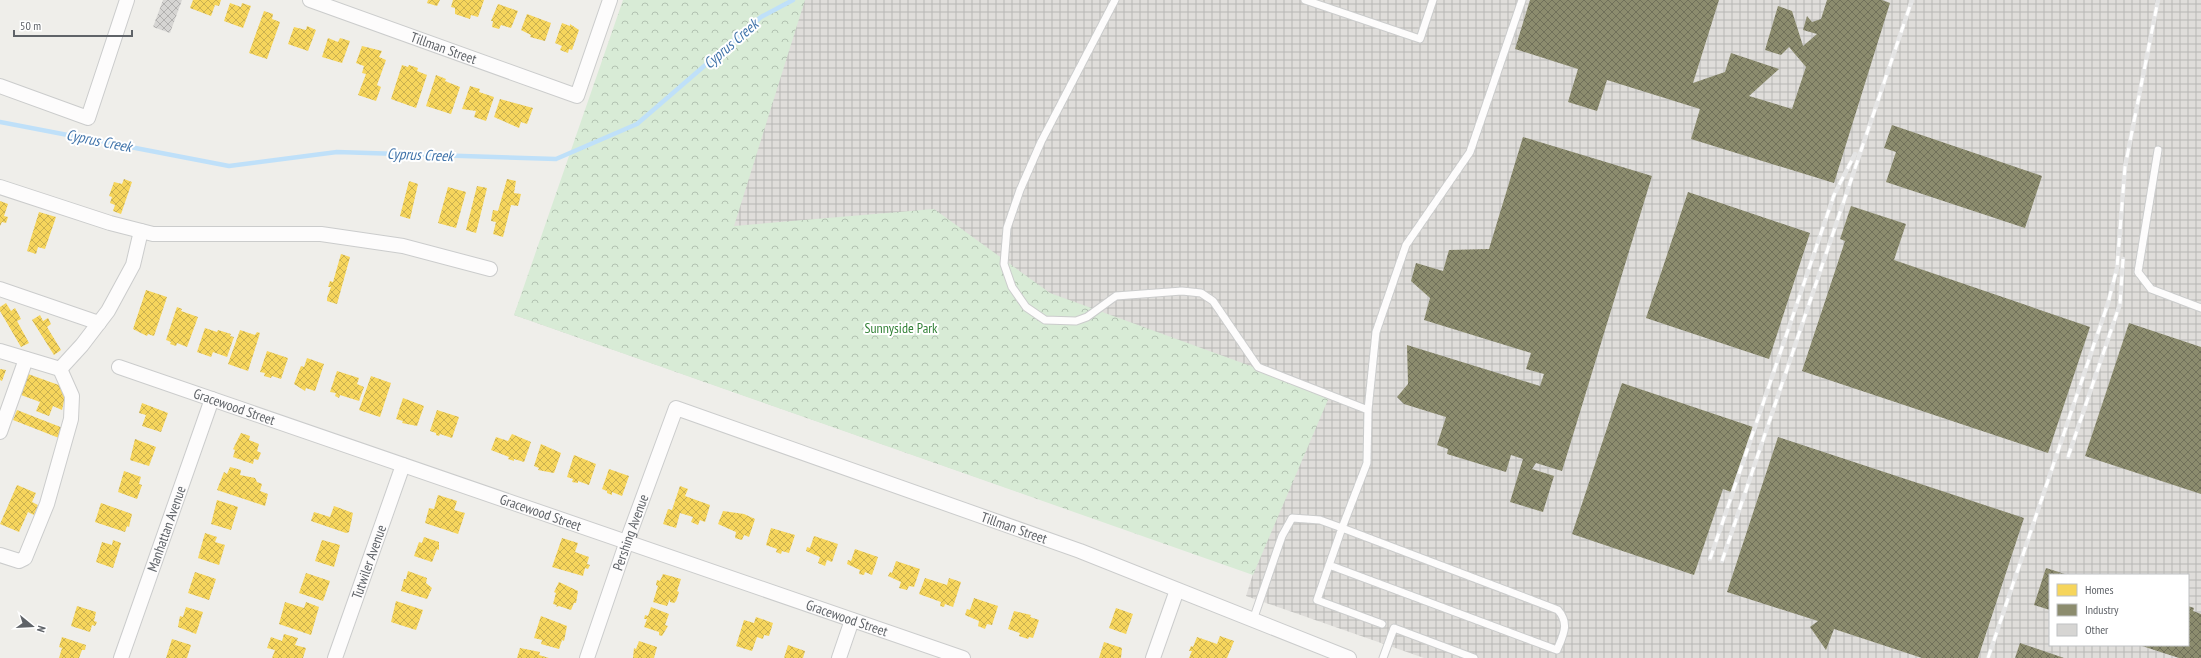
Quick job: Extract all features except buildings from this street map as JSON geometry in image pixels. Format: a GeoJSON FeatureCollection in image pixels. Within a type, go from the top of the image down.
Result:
{"type":"FeatureCollection","features":[{"type":"Feature","properties":{"kind":"street"},"geometry":{"type":"LineString","coordinates":[[0,86],[88,118],[127,0]]}},
{"type":"Feature","properties":{"kind":"street","name":"Tillman Street"},"geometry":{"type":"LineString","coordinates":[[310,0],[577,96],[610,0]]}},
{"type":"Feature","properties":{"kind":"street"},"geometry":{"type":"LineString","coordinates":[[0,187],[110,223],[153,234],[321,234],[403,246],[490,269]]}},
{"type":"Feature","properties":{"kind":"street"},"geometry":{"type":"LineString","coordinates":[[60,369],[108,311],[133,265],[141,231]]}},
{"type":"Feature","properties":{"kind":"street"},"geometry":{"type":"LineString","coordinates":[[0,289],[99,323]]}},
{"type":"Feature","properties":{"kind":"street"},"geometry":{"type":"LineString","coordinates":[[0,351],[60,369],[72,396],[71,419],[47,504],[25,558],[19,561],[0,555]]}},
{"type":"Feature","properties":{"kind":"street"},"geometry":{"type":"LineString","coordinates":[[0,432],[26,359]]}},
{"type":"Feature","properties":{"kind":"street","name":"Gracewood Street"},"geometry":{"type":"LineString","coordinates":[[119,367],[963,658]]}},
{"type":"Feature","properties":{"kind":"street","name":"Manhattan Avenue"},"geometry":{"type":"LineString","coordinates":[[121,658],[212,399]]}},
{"type":"Feature","properties":{"kind":"street","name":"Tillman Street"},"geometry":{"type":"LineString","coordinates":[[676,408],[1080,551],[1349,658]]}},
{"type":"Feature","properties":{"kind":"street","name":"Pershing Avenue"},"geometry":{"type":"LineString","coordinates":[[587,658],[627,541],[676,408]]}},
{"type":"Feature","properties":{"kind":"street","name":"Tutwiler Avenue"},"geometry":{"type":"LineString","coordinates":[[334,658],[403,465]]}},
{"type":"Feature","properties":{"kind":"street"},"geometry":{"type":"LineString","coordinates":[[1153,658],[1176,590]]}},
{"type":"Feature","properties":{"kind":"street"},"geometry":{"type":"LineString","coordinates":[[839,658],[852,620]]}},
{"type":"Feature","properties":{"kind":"lane"},"geometry":{"type":"LineString","coordinates":[[1114,0],[1041,142],[1020,190],[1007,228],[1004,264],[1012,287],[1026,307],[1045,320],[1076,321],[1088,317],[1116,296],[1182,291],[1201,293],[1213,301],[1258,367],[1368,410]]}},
{"type":"Feature","properties":{"kind":"lane"},"geometry":{"type":"LineString","coordinates":[[1305,0],[1420,39],[1433,0]]}},
{"type":"Feature","properties":{"kind":"lane"},"geometry":{"type":"LineString","coordinates":[[1382,624],[1317,600],[1367,463],[1368,410],[1376,332],[1406,245],[1470,152],[1522,0]]}},
{"type":"Feature","properties":{"kind":"lane"},"geometry":{"type":"LineString","coordinates":[[2158,150],[2138,272],[2151,289],[2201,308]]}},
{"type":"Feature","properties":{"kind":"lane"},"geometry":{"type":"LineString","coordinates":[[1253,620],[1282,536],[1292,518],[1320,520],[1558,610],[1564,617],[1566,628],[1557,650],[1329,565]]}},
{"type":"Feature","properties":{"kind":"lane"},"geometry":{"type":"LineString","coordinates":[[1382,658],[1394,628],[1474,658]]}},
{"type":"Feature","properties":{"kind":"shaded area"},"geometry":{"type":"Polygon","coordinates":[[[629,0],[2201,0],[2201,658],[1424,658],[1246,596],[1253,574],[514,315],[569,179],[629,0]]]}},
{"type":"Feature","properties":{"kind":"green space","name":"Sunnyside Park"},"geometry":{"type":"Polygon","coordinates":[[[623,0],[805,0],[734,226],[934,209],[1050,293],[1330,395],[1253,575],[514,315],[623,0]]]}},
{"type":"Feature","properties":{"kind":"waterway","name":"Cyprus Creek"},"geometry":{"type":"LineString","coordinates":[[0,122],[229,166],[337,152],[556,159],[637,124],[761,17],[793,0]]}},
{"type":"Feature","properties":{"kind":"railway"},"geometry":{"type":"LineString","coordinates":[[1722,561],[1912,0]]}},
{"type":"Feature","properties":{"kind":"railway"},"geometry":{"type":"LineString","coordinates":[[1988,658],[2108,303],[2117,268],[2125,167],[2158,0]]}},
{"type":"Feature","properties":{"kind":"railway"},"geometry":{"type":"LineString","coordinates":[[1710,559],[1834,195],[1855,154]]}},
{"type":"Feature","properties":{"kind":"railway"},"geometry":{"type":"LineString","coordinates":[[2068,457],[2120,304],[2123,259]]}}]}
